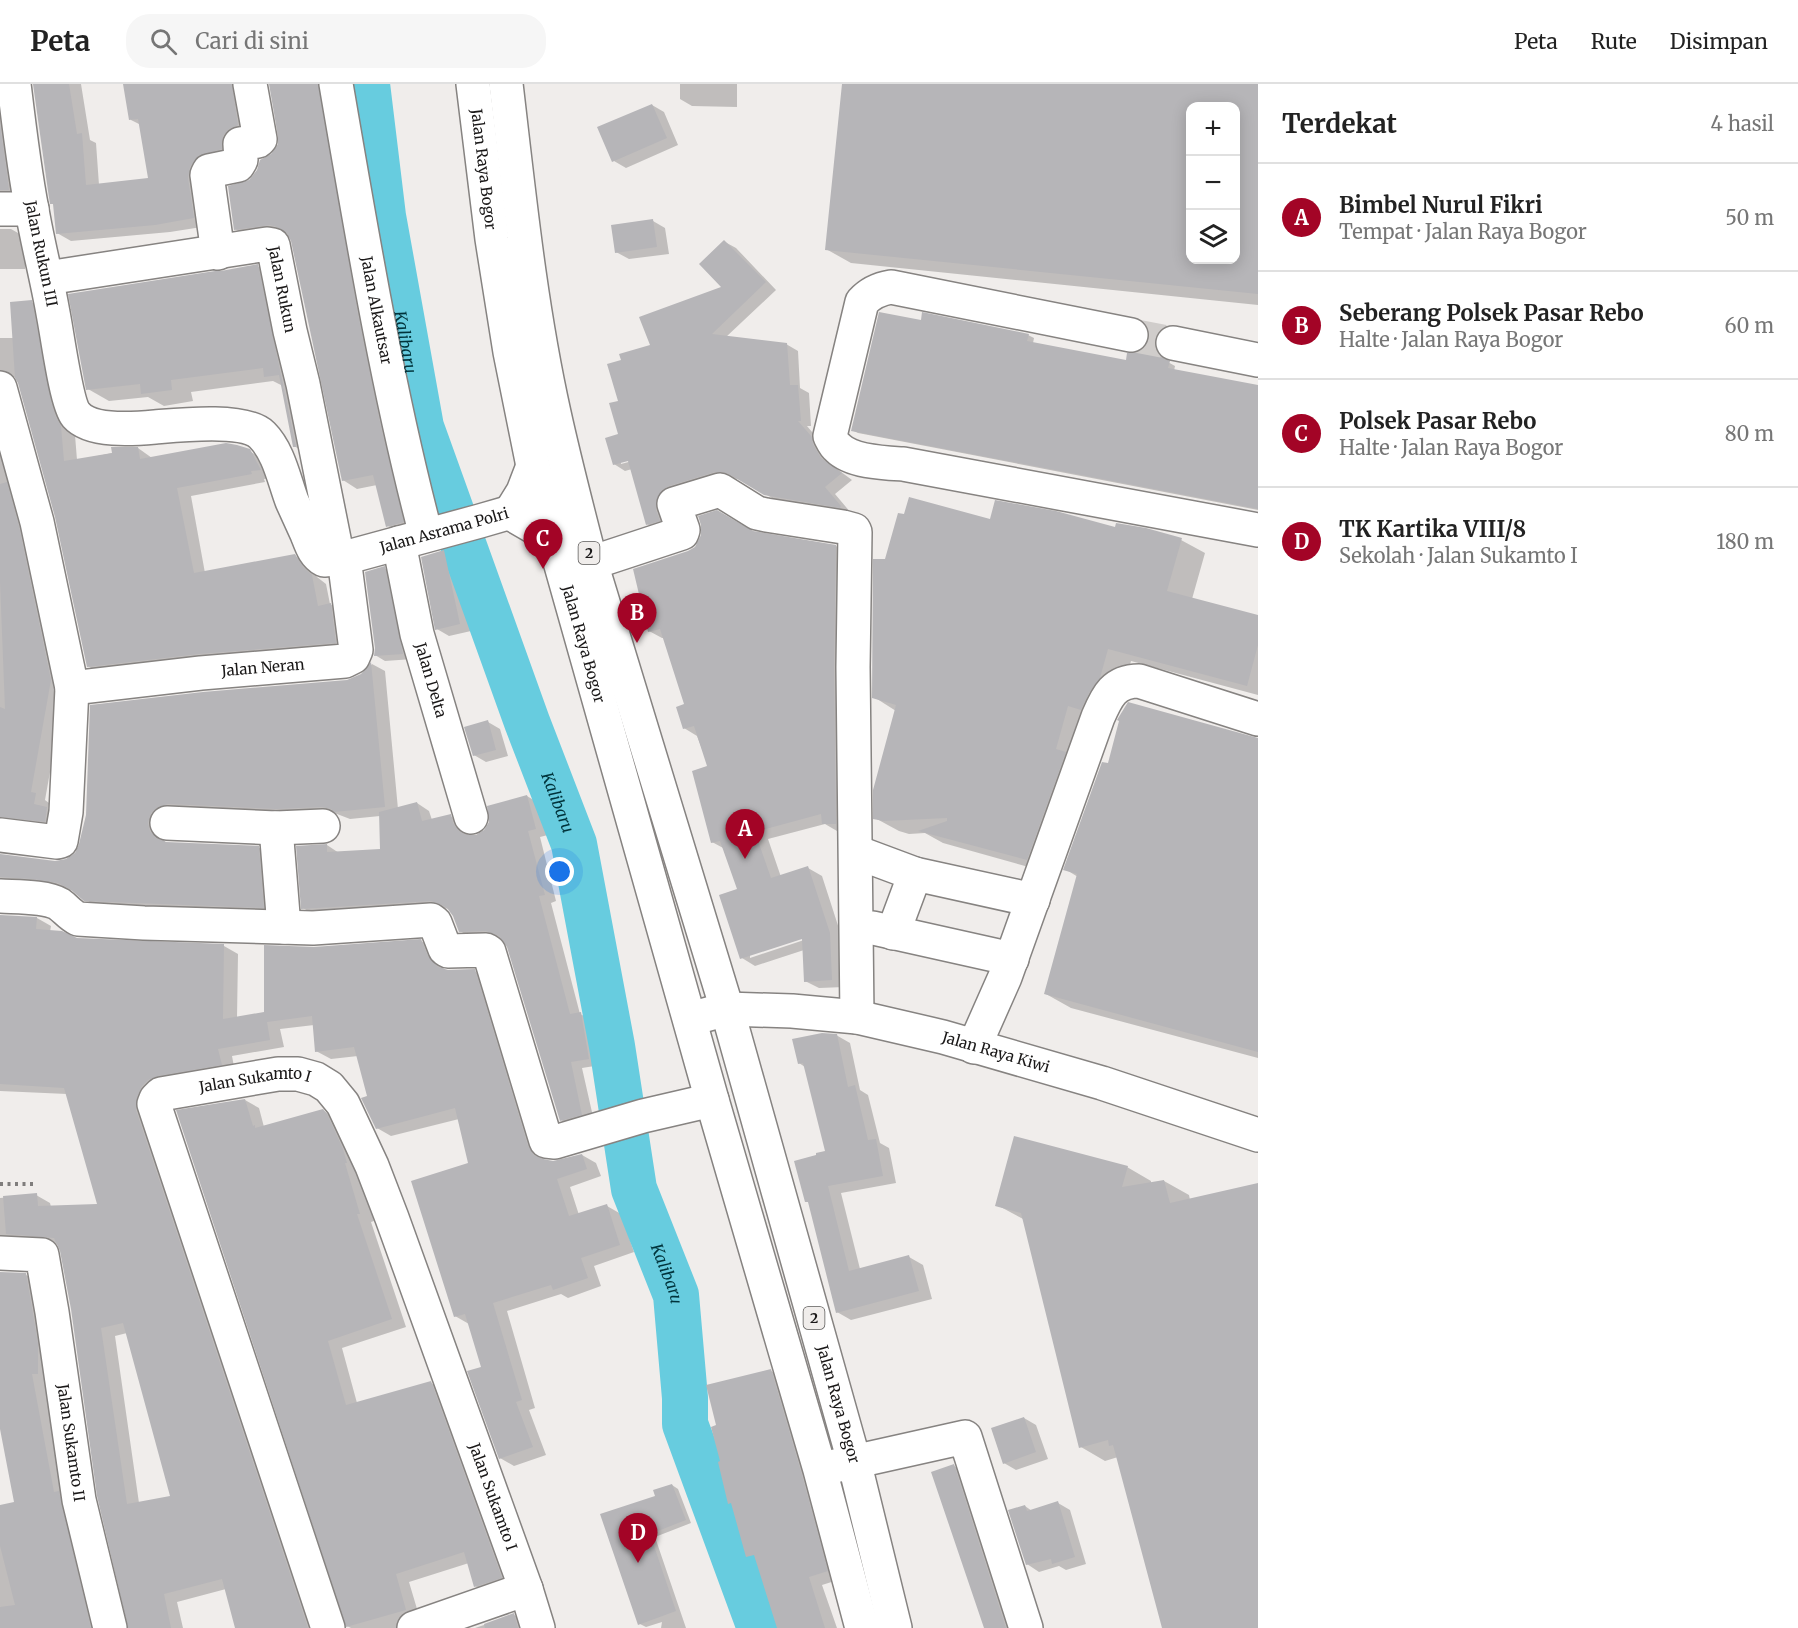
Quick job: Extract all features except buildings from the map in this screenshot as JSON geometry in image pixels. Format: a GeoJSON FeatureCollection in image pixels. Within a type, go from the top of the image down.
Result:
{"type":"FeatureCollection","features":[{"type":"Feature","properties":{"kind":"main road"},"geometry":{"type":"LineString","coordinates":[[218,253],[207,175],[209,171],[238,165],[241,160],[240,144],[260,139],[250,84]]}},
{"type":"Feature","properties":{"kind":"main road","name":"Jalan Alkautsar"},"geometry":{"type":"LineString","coordinates":[[336,84],[387,369],[424,536]]}},
{"type":"Feature","properties":{"kind":"main road","name":"Jalan Raya Bogor"},"geometry":{"type":"LineString","coordinates":[[473,84],[492,239],[510,352],[533,466],[558,498],[591,563],[727,1009],[854,1461],[896,1628]]}},
{"type":"Feature","properties":{"kind":"main road","name":"Jalan Raya Bogor"},"geometry":{"type":"LineString","coordinates":[[506,84],[526,254],[553,412],[558,498],[554,542],[712,1100],[820,1470],[862,1628]]}},
{"type":"Feature","properties":{"kind":"main road","name":"Jalan Rukun III"},"geometry":{"type":"LineString","coordinates":[[10,87],[16,209],[47,278],[70,403],[75,413],[89,424],[110,427],[224,424],[252,429],[261,434],[275,456],[293,502],[333,556]]}},
{"type":"Feature","properties":{"kind":"main road","name":"Jalan Rukun"},"geometry":{"type":"LineString","coordinates":[[47,278],[272,244],[333,556]]}},
{"type":"Feature","properties":{"kind":"main road"},"geometry":{"type":"LineString","coordinates":[[1131,335],[891,287],[885,288],[868,296],[862,302],[830,436],[837,448],[850,455],[876,462],[903,464],[1258,530]]}},
{"type":"Feature","properties":{"kind":"main road"},"geometry":{"type":"LineString","coordinates":[[1173,343],[1258,360]]}},
{"type":"Feature","properties":{"kind":"main road"},"geometry":{"type":"LineString","coordinates":[[0,835],[61,841],[66,812],[72,688],[37,522],[2,406]]}},
{"type":"Feature","properties":{"kind":"main road"},"geometry":{"type":"LineString","coordinates":[[495,517],[524,492],[533,466]]}},
{"type":"Feature","properties":{"kind":"main road"},"geometry":{"type":"LineString","coordinates":[[591,563],[682,534],[674,504],[720,490],[757,513],[854,530],[853,667],[857,1017]]}},
{"type":"Feature","properties":{"kind":"main road","name":"Jalan Asrama Polri"},"geometry":{"type":"LineString","coordinates":[[333,556],[424,536],[558,498]]}},
{"type":"Feature","properties":{"kind":"main road"},"geometry":{"type":"LineString","coordinates":[[495,517],[534,527],[554,542]]}},
{"type":"Feature","properties":{"kind":"main road","name":"Jalan Delta"},"geometry":{"type":"LineString","coordinates":[[424,536],[417,634],[471,817]]}},
{"type":"Feature","properties":{"kind":"main road","name":"Jalan Neran"},"geometry":{"type":"LineString","coordinates":[[72,688],[350,659],[356,650],[333,556]]}},
{"type":"Feature","properties":{"kind":"main road"},"geometry":{"type":"LineString","coordinates":[[974,1047],[1012,959],[1107,696],[1122,683],[1139,681],[1258,719]]}},
{"type":"Feature","properties":{"kind":"main road"},"geometry":{"type":"LineString","coordinates":[[167,823],[276,828],[323,826]]}},
{"type":"Feature","properties":{"kind":"main road"},"geometry":{"type":"LineString","coordinates":[[276,828],[284,927]]}},
{"type":"Feature","properties":{"kind":"main road"},"geometry":{"type":"LineString","coordinates":[[856,852],[915,873],[1033,900]]}},
{"type":"Feature","properties":{"kind":"main road"},"geometry":{"type":"LineString","coordinates":[[893,933],[915,873]]}},
{"type":"Feature","properties":{"kind":"main road"},"geometry":{"type":"LineString","coordinates":[[0,896],[51,901],[78,919],[144,923],[312,927],[431,920],[435,923],[445,949],[448,951],[488,950],[545,1140],[551,1143],[643,1116],[712,1100]]}},
{"type":"Feature","properties":{"kind":"main road"},"geometry":{"type":"LineString","coordinates":[[857,925],[1012,959]]}},
{"type":"Feature","properties":{"kind":"main road"},"geometry":{"type":"LineString","coordinates":[[690,1019],[727,1009]]}},
{"type":"Feature","properties":{"kind":"main road","name":"Jalan Raya Kiwi"},"geometry":{"type":"LineString","coordinates":[[727,1009],[792,1011],[857,1017],[924,1032],[1102,1083],[1258,1135]]}},
{"type":"Feature","properties":{"kind":"main road","name":"Jalan Sukamto I"},"geometry":{"type":"LineString","coordinates":[[328,1628],[154,1104],[161,1094],[278,1074],[298,1074],[316,1079],[329,1087],[343,1104],[372,1166],[392,1218],[538,1628]]}},
{"type":"Feature","properties":{"kind":"main road","name":"Jalan Sukamto II"},"geometry":{"type":"LineString","coordinates":[[0,1253],[42,1255],[79,1500],[110,1628]]}},
{"type":"Feature","properties":{"kind":"main road"},"geometry":{"type":"LineString","coordinates":[[820,1470],[965,1437],[1026,1628]]}},
{"type":"Feature","properties":{"kind":"main road"},"geometry":{"type":"LineString","coordinates":[[414,1628],[526,1589]]}},
{"type":"Feature","properties":{"kind":"path"},"geometry":{"type":"LineString","coordinates":[[0,1184],[35,1184]]}},
{"type":"Feature","properties":{"kind":"waterway","name":"Kalibaru"},"geometry":{"type":"LineString","coordinates":[[367,84],[383,216],[421,427],[527,722],[574,844],[612,1046],[634,1189],[676,1295],[685,1398],[685,1424],[760,1628]]}},
{"type":"Feature","properties":{"kind":"tunnel"},"geometry":{"type":"LineString","coordinates":[[1131,335],[1173,343]]}},
{"type":"Feature","properties":{"kind":"place","name":"Polsek Pasar Rebo"},"geometry":{"type":"Point","coordinates":[543,569]}},
{"type":"Feature","properties":{"kind":"place","name":"Seberang Polsek Pasar Rebo"},"geometry":{"type":"Point","coordinates":[637,643]}},
{"type":"Feature","properties":{"kind":"place","name":"Bimbel Nurul Fikri"},"geometry":{"type":"Point","coordinates":[745,859]}},
{"type":"Feature","properties":{"kind":"place","name":"TK Kartika VIII/8"},"geometry":{"type":"Point","coordinates":[638,1563]}}]}
